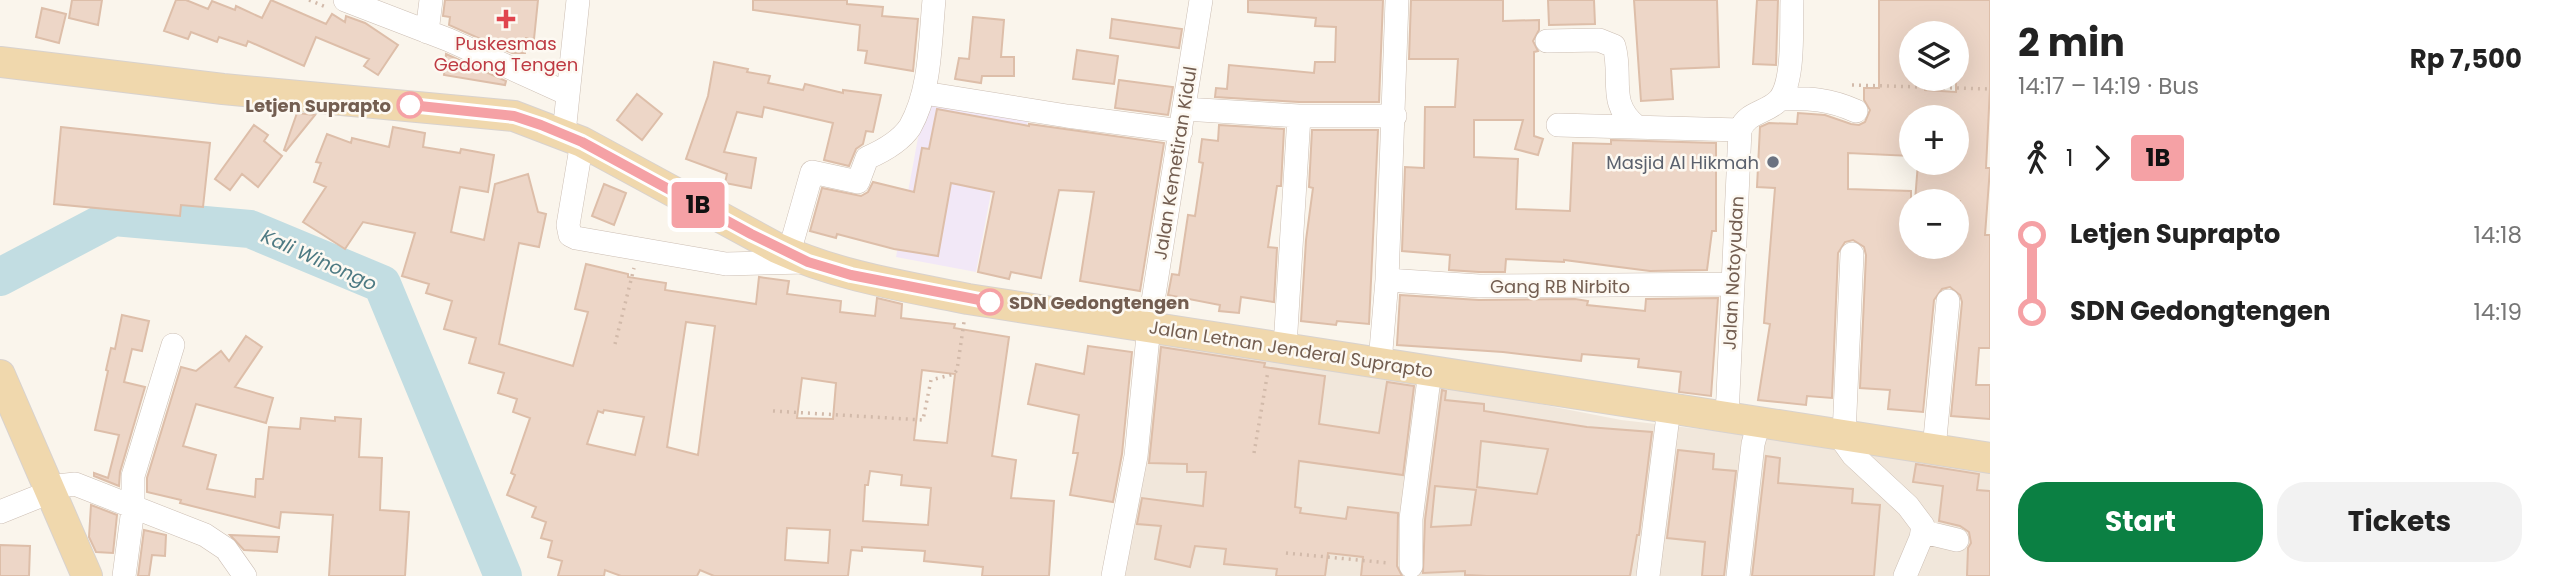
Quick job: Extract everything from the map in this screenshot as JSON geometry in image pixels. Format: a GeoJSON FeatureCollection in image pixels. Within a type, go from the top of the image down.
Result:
{"type":"FeatureCollection","features":[{"type":"Feature","properties":{"kind":"main road","name":"Jalan Letnan Jenderal Suprapto"},"geometry":{"type":"LineString","coordinates":[[0,62],[223,89],[514,116],[573,137],[799,258],[851,275],[968,299],[1149,326],[1277,356],[1380,362],[1990,458]]}},
{"type":"Feature","properties":{"kind":"main road"},"geometry":{"type":"LineString","coordinates":[[0,375],[87,576]]}},
{"type":"Feature","properties":{"kind":"street"},"geometry":{"type":"LineString","coordinates":[[345,0],[427,32],[568,94]]}},
{"type":"Feature","properties":{"kind":"street"},"geometry":{"type":"LineString","coordinates":[[427,32],[431,0]]}},
{"type":"Feature","properties":{"kind":"street"},"geometry":{"type":"LineString","coordinates":[[578,0],[568,94],[573,137],[568,225],[570,234],[576,238],[726,264],[799,258],[812,172],[858,182],[867,158],[886,150],[908,129],[924,93],[934,0]]}},
{"type":"Feature","properties":{"kind":"street","name":"Jalan Kemetiran Kidul"},"geometry":{"type":"LineString","coordinates":[[1113,576],[1136,456],[1149,326],[1201,0]]}},
{"type":"Feature","properties":{"kind":"street"},"geometry":{"type":"LineString","coordinates":[[1380,362],[1395,116],[1397,0]]}},
{"type":"Feature","properties":{"kind":"street"},"geometry":{"type":"LineString","coordinates":[[1558,125],[1740,130],[1747,118],[1776,104],[1788,83],[1792,0]]}},
{"type":"Feature","properties":{"kind":"street"},"geometry":{"type":"LineString","coordinates":[[1547,41],[1599,40],[1614,46],[1618,101],[1627,119],[1636,126]]}},
{"type":"Feature","properties":{"kind":"street"},"geometry":{"type":"LineString","coordinates":[[924,93],[1067,116],[1182,120],[1395,116]]}},
{"type":"Feature","properties":{"kind":"street"},"geometry":{"type":"LineString","coordinates":[[1781,99],[1813,98],[1835,102],[1856,111]]}},
{"type":"Feature","properties":{"kind":"street"},"geometry":{"type":"LineString","coordinates":[[1277,356],[1299,116]]}},
{"type":"Feature","properties":{"kind":"street","name":"Jalan Notoyudan"},"geometry":{"type":"LineString","coordinates":[[1727,417],[1740,130]]}},
{"type":"Feature","properties":{"kind":"street"},"geometry":{"type":"LineString","coordinates":[[1852,254],[1841,434],[1853,455],[1919,518],[1924,532],[1905,576]]}},
{"type":"Feature","properties":{"kind":"street","name":"Gang RB Nirbito"},"geometry":{"type":"LineString","coordinates":[[1387,280],[1479,286],[1733,284]]}},
{"type":"Feature","properties":{"kind":"street"},"geometry":{"type":"LineString","coordinates":[[1934,449],[1948,301]]}},
{"type":"Feature","properties":{"kind":"street"},"geometry":{"type":"LineString","coordinates":[[124,576],[133,509],[133,476],[173,345]]}},
{"type":"Feature","properties":{"kind":"street"},"geometry":{"type":"LineString","coordinates":[[1411,566],[1411,519],[1430,371]]}},
{"type":"Feature","properties":{"kind":"street"},"geometry":{"type":"LineString","coordinates":[[1648,576],[1669,408]]}},
{"type":"Feature","properties":{"kind":"street"},"geometry":{"type":"LineString","coordinates":[[1738,576],[1753,444],[1759,422]]}},
{"type":"Feature","properties":{"kind":"street"},"geometry":{"type":"LineString","coordinates":[[0,512],[57,484],[75,484],[214,539],[233,557],[245,576]]}},
{"type":"Feature","properties":{"kind":"street"},"geometry":{"type":"LineString","coordinates":[[1924,532],[1957,540]]}},
{"type":"Feature","properties":{"kind":"path"},"geometry":{"type":"LineString","coordinates":[[1842,84],[1990,89]]}},
{"type":"Feature","properties":{"kind":"path"},"geometry":{"type":"LineString","coordinates":[[615,344],[639,249]]}},
{"type":"Feature","properties":{"kind":"path"},"geometry":{"type":"LineString","coordinates":[[773,411],[923,420],[930,380],[954,374],[957,370],[968,299]]}},
{"type":"Feature","properties":{"kind":"path"},"geometry":{"type":"LineString","coordinates":[[1254,453],[1277,356]]}},
{"type":"Feature","properties":{"kind":"path"},"geometry":{"type":"LineString","coordinates":[[1286,553],[1411,566]]}},
{"type":"Feature","properties":{"kind":"shaded area"},"geometry":{"type":"Polygon","coordinates":[[[927,89],[1030,109],[1020,165],[997,161],[976,272],[896,257],[927,89]]]}},
{"type":"Feature","properties":{"kind":"shaded area"},"geometry":{"type":"Polygon","coordinates":[[[1151,338],[1489,394],[1621,420],[1778,438],[1990,469],[1990,576],[1117,576],[1151,338]]]}},
{"type":"Feature","properties":{"kind":"building"},"geometry":{"type":"Polygon","coordinates":[[[72,0],[102,0],[98,25],[69,18],[72,0]]]}},
{"type":"Feature","properties":{"kind":"building"},"geometry":{"type":"Polygon","coordinates":[[[176,0],[186,0],[208,9],[212,1],[235,10],[236,6],[262,18],[271,0],[326,24],[332,14],[345,22],[346,16],[365,23],[398,45],[378,75],[364,66],[369,59],[316,37],[304,66],[248,41],[246,46],[219,37],[217,42],[191,32],[188,39],[164,31],[176,0]]]}},
{"type":"Feature","properties":{"kind":"building","name":"Puskesmas Gedong Tengen"},"geometry":{"type":"Polygon","coordinates":[[[445,0],[538,0],[534,39],[526,38],[525,53],[512,53],[449,25],[450,17],[443,16],[445,0]]]}},
{"type":"Feature","properties":{"kind":"building"},"geometry":{"type":"Polygon","coordinates":[[[753,0],[847,0],[847,4],[883,7],[882,16],[918,19],[913,71],[865,63],[867,51],[858,50],[860,25],[753,10],[753,0]]]}},
{"type":"Feature","properties":{"kind":"building"},"geometry":{"type":"Polygon","coordinates":[[[1248,0],[1383,0],[1379,102],[1299,102],[1215,97],[1216,88],[1227,89],[1229,65],[1314,73],[1315,62],[1335,62],[1336,27],[1315,26],[1316,18],[1248,12],[1248,0]]]}},
{"type":"Feature","properties":{"kind":"building"},"geometry":{"type":"Polygon","coordinates":[[[1411,0],[1503,0],[1503,21],[1539,20],[1539,30],[1533,41],[1538,51],[1534,52],[1534,136],[1543,139],[1538,155],[1515,149],[1523,120],[1474,120],[1474,157],[1518,159],[1516,209],[1570,211],[1573,143],[1611,144],[1611,140],[1716,143],[1716,231],[1712,231],[1707,270],[1650,271],[1564,260],[1506,259],[1505,272],[1479,272],[1449,270],[1450,255],[1402,251],[1405,167],[1424,168],[1425,107],[1455,107],[1458,59],[1409,59],[1411,0]]]}},
{"type":"Feature","properties":{"kind":"building"},"geometry":{"type":"Polygon","coordinates":[[[1548,0],[1594,0],[1595,24],[1549,25],[1548,0]]]}},
{"type":"Feature","properties":{"kind":"building"},"geometry":{"type":"Polygon","coordinates":[[[1634,0],[1717,0],[1719,67],[1671,69],[1673,99],[1641,101],[1634,0]]]}},
{"type":"Feature","properties":{"kind":"building"},"geometry":{"type":"Polygon","coordinates":[[[1757,0],[1778,0],[1776,65],[1753,64],[1757,0]]]}},
{"type":"Feature","properties":{"kind":"building"},"geometry":{"type":"Polygon","coordinates":[[[1879,0],[1990,0],[1986,168],[1990,168],[1985,235],[1990,235],[1990,348],[1979,348],[1976,385],[1990,385],[1990,419],[1951,416],[1962,302],[1960,295],[1950,287],[1942,289],[1934,300],[1923,412],[1888,409],[1890,390],[1860,388],[1866,255],[1864,247],[1853,240],[1845,242],[1838,253],[1832,398],[1807,396],[1806,405],[1758,400],[1770,324],[1764,323],[1775,188],[1757,187],[1760,127],[1769,123],[1797,124],[1798,113],[1825,115],[1859,125],[1865,122],[1870,110],[1864,100],[1864,88],[1879,88],[1879,0]],[[1899,105],[1899,155],[1848,153],[1848,189],[1899,191],[1899,259],[1969,259],[1969,189],[1916,189],[1917,175],[1969,175],[1969,105],[1899,105]]]}},
{"type":"Feature","properties":{"kind":"building"},"geometry":{"type":"Polygon","coordinates":[[[42,8],[66,14],[59,43],[36,37],[42,8]]]}},
{"type":"Feature","properties":{"kind":"building"},"geometry":{"type":"Polygon","coordinates":[[[973,17],[1004,20],[1001,57],[1014,57],[1014,76],[982,76],[981,83],[955,79],[959,58],[969,59],[973,17]]]}},
{"type":"Feature","properties":{"kind":"building"},"geometry":{"type":"Polygon","coordinates":[[[1112,19],[1182,29],[1179,48],[1110,38],[1112,19]]]}},
{"type":"Feature","properties":{"kind":"building"},"geometry":{"type":"Polygon","coordinates":[[[1077,50],[1118,56],[1114,84],[1073,79],[1077,50]]]}},
{"type":"Feature","properties":{"kind":"building"},"geometry":{"type":"Polygon","coordinates":[[[446,54],[506,81],[505,85],[444,75],[446,54]]]}},
{"type":"Feature","properties":{"kind":"building"},"geometry":{"type":"Polygon","coordinates":[[[714,62],[770,76],[768,83],[803,90],[805,84],[843,93],[843,90],[881,95],[873,132],[866,131],[863,144],[856,149],[849,166],[824,160],[833,123],[764,107],[762,117],[737,112],[724,152],[756,158],[751,188],[725,183],[727,174],[686,159],[708,96],[714,62]]]}},
{"type":"Feature","properties":{"kind":"building"},"geometry":{"type":"Polygon","coordinates":[[[1119,80],[1173,87],[1168,115],[1115,108],[1119,80]]]}},
{"type":"Feature","properties":{"kind":"building"},"geometry":{"type":"Polygon","coordinates":[[[637,94],[662,114],[642,140],[617,120],[637,94]]]}},
{"type":"Feature","properties":{"kind":"building"},"geometry":{"type":"Polygon","coordinates":[[[937,109],[1029,126],[1164,143],[1140,291],[1080,281],[1094,192],[1059,190],[1041,278],[1011,272],[1009,279],[978,272],[994,192],[951,183],[938,256],[894,249],[837,234],[836,238],[810,231],[822,188],[861,196],[868,192],[873,182],[914,192],[922,148],[929,149],[937,109]]]}},
{"type":"Feature","properties":{"kind":"building"},"geometry":{"type":"Polygon","coordinates":[[[297,113],[315,115],[286,151],[284,150],[297,113]]]}},
{"type":"Feature","properties":{"kind":"building"},"geometry":{"type":"Polygon","coordinates":[[[254,125],[268,135],[264,141],[282,156],[258,187],[242,174],[230,190],[215,179],[254,125]]]}},
{"type":"Feature","properties":{"kind":"building"},"geometry":{"type":"Polygon","coordinates":[[[1219,125],[1284,129],[1281,186],[1277,186],[1268,247],[1277,248],[1274,302],[1241,297],[1239,313],[1219,311],[1220,305],[1168,295],[1172,274],[1179,275],[1188,215],[1195,216],[1203,163],[1199,162],[1202,139],[1218,141],[1219,125]]]}},
{"type":"Feature","properties":{"kind":"building"},"geometry":{"type":"Polygon","coordinates":[[[61,127],[210,143],[203,207],[181,205],[180,216],[54,204],[61,127]]]}},
{"type":"Feature","properties":{"kind":"building"},"geometry":{"type":"Polygon","coordinates":[[[393,127],[425,133],[423,147],[460,153],[461,149],[494,155],[488,192],[460,187],[451,232],[484,240],[495,184],[528,174],[538,212],[546,214],[539,247],[519,243],[499,344],[573,366],[588,312],[575,309],[586,264],[628,274],[628,277],[666,283],[665,290],[756,304],[759,277],[789,281],[787,294],[841,301],[840,312],[875,316],[877,298],[902,304],[901,318],[955,324],[954,328],[1009,337],[992,456],[1016,460],[1011,498],[1054,501],[1049,576],[982,576],[983,567],[924,561],[925,551],[862,547],[862,551],[851,550],[848,576],[714,576],[700,570],[697,576],[621,576],[605,570],[604,576],[558,576],[562,561],[548,557],[552,541],[541,538],[546,522],[532,517],[536,507],[507,495],[515,475],[511,473],[530,418],[513,412],[517,399],[498,393],[504,373],[469,363],[476,338],[444,329],[452,301],[426,293],[429,284],[402,276],[415,233],[363,222],[345,249],[303,222],[326,187],[314,182],[321,163],[316,162],[327,134],[351,143],[352,138],[389,147],[393,127]],[[686,322],[667,447],[698,455],[715,326],[686,322]],[[922,370],[914,440],[947,443],[955,374],[922,370]],[[802,378],[797,418],[833,419],[836,383],[802,378]],[[604,410],[603,413],[598,411],[587,444],[635,455],[644,417],[604,410]],[[870,471],[868,485],[865,485],[863,521],[928,525],[931,488],[901,485],[902,475],[870,471]],[[787,528],[785,560],[828,563],[830,530],[787,528]]]}},
{"type":"Feature","properties":{"kind":"building"},"geometry":{"type":"Polygon","coordinates":[[[1312,130],[1378,130],[1369,324],[1337,321],[1336,325],[1301,321],[1306,240],[1313,188],[1309,187],[1312,130]]]}},
{"type":"Feature","properties":{"kind":"building"},"geometry":{"type":"Polygon","coordinates":[[[604,184],[626,193],[614,225],[592,216],[604,184]]]}},
{"type":"Feature","properties":{"kind":"building"},"geometry":{"type":"Polygon","coordinates":[[[1400,295],[1479,300],[1575,299],[1588,301],[1587,305],[1645,311],[1646,299],[1718,298],[1711,396],[1679,392],[1681,372],[1638,367],[1639,359],[1582,354],[1581,361],[1503,352],[1397,345],[1400,295]]]}},
{"type":"Feature","properties":{"kind":"building"},"geometry":{"type":"Polygon","coordinates":[[[122,315],[149,321],[142,351],[132,349],[124,382],[145,387],[120,472],[119,486],[94,476],[94,473],[108,478],[119,435],[95,430],[111,348],[115,349],[122,315]]]}},
{"type":"Feature","properties":{"kind":"building"},"geometry":{"type":"Polygon","coordinates":[[[246,336],[262,347],[235,387],[273,398],[266,423],[196,404],[183,446],[216,455],[207,489],[255,497],[256,479],[263,479],[269,427],[300,429],[301,418],[335,421],[335,417],[361,419],[359,457],[382,458],[380,510],[409,512],[405,576],[329,576],[333,515],[281,512],[279,528],[147,492],[147,478],[181,367],[196,371],[221,351],[229,361],[246,336]]]}},
{"type":"Feature","properties":{"kind":"building"},"geometry":{"type":"Polygon","coordinates":[[[1088,346],[1132,352],[1122,454],[1113,502],[1070,495],[1078,453],[1073,453],[1079,415],[1028,404],[1036,364],[1084,374],[1088,346]]]}},
{"type":"Feature","properties":{"kind":"building"},"geometry":{"type":"Polygon","coordinates":[[[1161,347],[1265,363],[1264,367],[1325,376],[1319,424],[1379,433],[1387,382],[1414,386],[1403,475],[1299,461],[1295,507],[1301,508],[1300,513],[1346,519],[1348,507],[1398,513],[1397,566],[1402,576],[1361,576],[1363,557],[1328,553],[1325,576],[1276,576],[1277,569],[1224,564],[1226,549],[1195,546],[1190,567],[1155,559],[1161,526],[1137,524],[1142,498],[1203,506],[1206,472],[1187,472],[1187,464],[1149,463],[1161,347]]]}},
{"type":"Feature","properties":{"kind":"building"},"geometry":{"type":"Polygon","coordinates":[[[1442,390],[1446,391],[1445,400],[1484,404],[1484,411],[1587,427],[1652,432],[1639,535],[1630,576],[1487,576],[1465,575],[1465,571],[1423,573],[1425,520],[1442,390]],[[1481,441],[1477,487],[1537,494],[1548,449],[1481,441]],[[1435,486],[1431,527],[1471,525],[1476,490],[1435,486]]]}},
{"type":"Feature","properties":{"kind":"building"},"geometry":{"type":"Polygon","coordinates":[[[1678,450],[1714,454],[1713,469],[1736,471],[1724,576],[1702,576],[1705,542],[1667,538],[1678,450]]]}},
{"type":"Feature","properties":{"kind":"building"},"geometry":{"type":"Polygon","coordinates":[[[1766,456],[1780,458],[1778,483],[1853,489],[1852,503],[1880,505],[1874,576],[1752,576],[1766,456]]]}},
{"type":"Feature","properties":{"kind":"building"},"geometry":{"type":"Polygon","coordinates":[[[1916,464],[1979,474],[1977,490],[1990,491],[1990,576],[1967,576],[1968,548],[1971,543],[1969,532],[1960,526],[1939,521],[1943,486],[1913,482],[1916,464]]]}},
{"type":"Feature","properties":{"kind":"building"},"geometry":{"type":"Polygon","coordinates":[[[91,505],[117,515],[113,553],[96,552],[89,537],[91,505]]]}},
{"type":"Feature","properties":{"kind":"building"},"geometry":{"type":"Polygon","coordinates":[[[144,530],[166,535],[165,556],[152,555],[149,576],[138,576],[144,530]]]}},
{"type":"Feature","properties":{"kind":"building"},"geometry":{"type":"Polygon","coordinates":[[[230,535],[279,537],[277,552],[244,550],[230,535]]]}},
{"type":"Feature","properties":{"kind":"building"},"geometry":{"type":"Polygon","coordinates":[[[0,545],[30,546],[29,576],[0,576],[0,545]]]}},
{"type":"Feature","properties":{"kind":"waterway","name":"Kali Winongo"},"geometry":{"type":"LineString","coordinates":[[0,277],[114,217],[250,229],[382,284],[503,576]]}},
{"type":"Feature","properties":{"kind":"bus line","name":"1B"},"geometry":{"type":"LineString","coordinates":[[410,105],[514,116],[541,125],[582,142],[777,248],[808,262],[851,275],[990,302]]}},
{"type":"Feature","properties":{"kind":"place","name":"Puskesmas Gedong Tengen"},"geometry":{"type":"Point","coordinates":[506,19]}},
{"type":"Feature","properties":{"kind":"place","name":"Letjen Suprapto"},"geometry":{"type":"Point","coordinates":[410,105]}},
{"type":"Feature","properties":{"kind":"place","name":"Masjid Al Hikmah"},"geometry":{"type":"Point","coordinates":[1773,162]}},
{"type":"Feature","properties":{"kind":"place","name":"SDN Gedongtengen"},"geometry":{"type":"Point","coordinates":[990,302]}}]}
